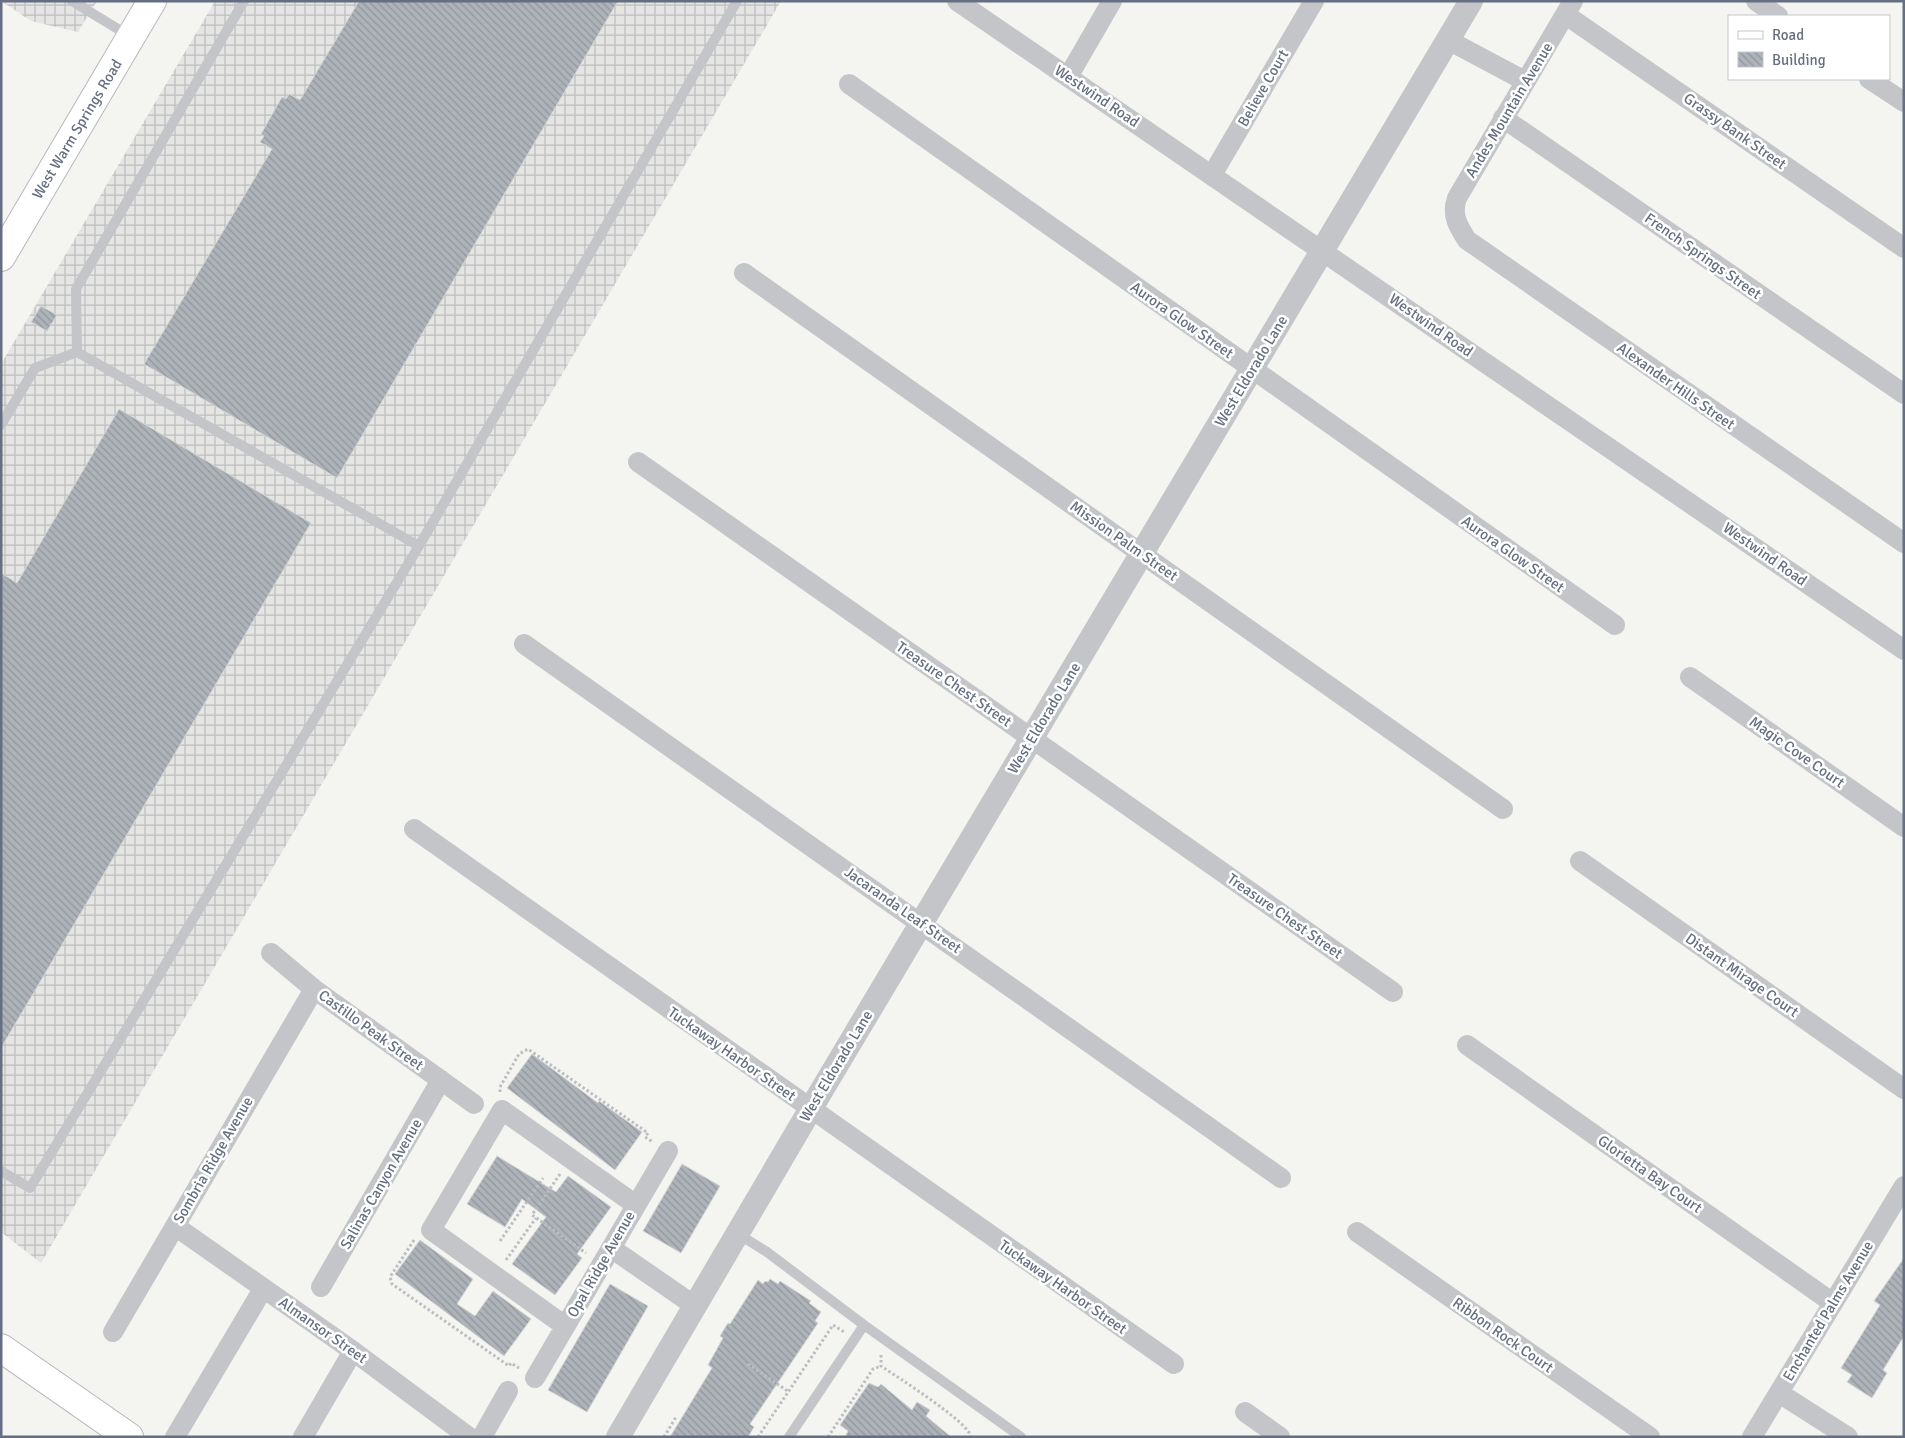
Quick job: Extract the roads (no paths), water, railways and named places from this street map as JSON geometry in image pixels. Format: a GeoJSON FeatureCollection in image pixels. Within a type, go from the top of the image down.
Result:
{"type":"FeatureCollection","features":[{"type":"Feature","properties":{"kind":"main road","name":"West Warm Springs Road"},"geometry":{"type":"LineString","coordinates":[[1,256],[152,1]]}},
{"type":"Feature","properties":{"kind":"main road"},"geometry":{"type":"LineString","coordinates":[[1,1348],[129,1437]]}},
{"type":"Feature","properties":{"kind":"street","name":"Westwind Road"},"geometry":{"type":"LineString","coordinates":[[957,1],[1904,650]]}},
{"type":"Feature","properties":{"kind":"street"},"geometry":{"type":"LineString","coordinates":[[1068,77],[1112,1]]}},
{"type":"Feature","properties":{"kind":"street","name":"Believe Court"},"geometry":{"type":"LineString","coordinates":[[1212,175],[1314,1]]}},
{"type":"Feature","properties":{"kind":"street","name":"West Eldorado Lane"},"geometry":{"type":"LineString","coordinates":[[618,1437],[810,1110],[1471,1]]}},
{"type":"Feature","properties":{"kind":"street"},"geometry":{"type":"LineString","coordinates":[[1756,1],[1777,15]]}},
{"type":"Feature","properties":{"kind":"street","name":"Andes Mountain Avenue"},"geometry":{"type":"LineString","coordinates":[[1456,222],[1453,207],[1457,198],[1569,8]]}},
{"type":"Feature","properties":{"kind":"street","name":"Grassy Bank Street"},"geometry":{"type":"LineString","coordinates":[[1569,8],[1904,248]]}},
{"type":"Feature","properties":{"kind":"street"},"geometry":{"type":"LineString","coordinates":[[1448,40],[1525,82]]}},
{"type":"Feature","properties":{"kind":"street"},"geometry":{"type":"LineString","coordinates":[[1871,80],[1904,102]]}},
{"type":"Feature","properties":{"kind":"street","name":"Aurora Glow Street"},"geometry":{"type":"LineString","coordinates":[[849,84],[1615,625]]}},
{"type":"Feature","properties":{"kind":"street","name":"French Springs Street"},"geometry":{"type":"LineString","coordinates":[[1503,118],[1904,394]]}},
{"type":"Feature","properties":{"kind":"street","name":"Alexander Hills Street"},"geometry":{"type":"LineString","coordinates":[[1456,222],[1467,240],[1904,543]]}},
{"type":"Feature","properties":{"kind":"street","name":"Mission Palm Street"},"geometry":{"type":"LineString","coordinates":[[744,273],[1503,809]]}},
{"type":"Feature","properties":{"kind":"street","name":"Treasure Chest Street"},"geometry":{"type":"LineString","coordinates":[[638,462],[1393,992]]}},
{"type":"Feature","properties":{"kind":"street","name":"Jacaranda Leaf Street"},"geometry":{"type":"LineString","coordinates":[[524,644],[1281,1178]]}},
{"type":"Feature","properties":{"kind":"street","name":"Magic Cove Court"},"geometry":{"type":"LineString","coordinates":[[1690,677],[1904,827]]}},
{"type":"Feature","properties":{"kind":"street","name":"Tuckaway Harbor Street"},"geometry":{"type":"LineString","coordinates":[[414,829],[810,1110],[1174,1364]]}},
{"type":"Feature","properties":{"kind":"street","name":"Distant Mirage Court"},"geometry":{"type":"LineString","coordinates":[[1580,861],[1904,1089]]}},
{"type":"Feature","properties":{"kind":"street","name":"Castillo Peak Street"},"geometry":{"type":"LineString","coordinates":[[271,952],[314,989],[474,1104]]}},
{"type":"Feature","properties":{"kind":"street","name":"Sombria Ridge Avenue"},"geometry":{"type":"LineString","coordinates":[[113,1332],[314,989]]}},
{"type":"Feature","properties":{"kind":"street","name":"Glorietta Bay Court"},"geometry":{"type":"LineString","coordinates":[[1467,1045],[1833,1302]]}},
{"type":"Feature","properties":{"kind":"street","name":"Salinas Canyon Avenue"},"geometry":{"type":"LineString","coordinates":[[321,1287],[441,1080]]}},
{"type":"Feature","properties":{"kind":"street"},"geometry":{"type":"LineString","coordinates":[[566,1326],[431,1230],[502,1110],[636,1205]]}},
{"type":"Feature","properties":{"kind":"street","name":"Opal Ridge Avenue"},"geometry":{"type":"LineString","coordinates":[[535,1378],[668,1150]]}},
{"type":"Feature","properties":{"kind":"street","name":"Enchanted Palms Avenue"},"geometry":{"type":"LineString","coordinates":[[1752,1437],[1904,1186]]}},
{"type":"Feature","properties":{"kind":"street","name":"Almansor Street"},"geometry":{"type":"LineString","coordinates":[[175,1226],[353,1351],[470,1437]]}},
{"type":"Feature","properties":{"kind":"street","name":"Ribbon Rock Court"},"geometry":{"type":"LineString","coordinates":[[1357,1232],[1650,1437]]}},
{"type":"Feature","properties":{"kind":"street"},"geometry":{"type":"LineString","coordinates":[[611,1248],[695,1306]]}},
{"type":"Feature","properties":{"kind":"street"},"geometry":{"type":"LineString","coordinates":[[175,1437],[263,1289]]}},
{"type":"Feature","properties":{"kind":"street"},"geometry":{"type":"LineString","coordinates":[[303,1437],[353,1351]]}},
{"type":"Feature","properties":{"kind":"street"},"geometry":{"type":"LineString","coordinates":[[482,1437],[508,1391]]}},
{"type":"Feature","properties":{"kind":"street"},"geometry":{"type":"LineString","coordinates":[[1779,1393],[1848,1437]]}},
{"type":"Feature","properties":{"kind":"street"},"geometry":{"type":"LineString","coordinates":[[1245,1412],[1280,1437]]}},
{"type":"Feature","properties":{"kind":"lane"},"geometry":{"type":"LineString","coordinates":[[72,1],[131,37]]}},
{"type":"Feature","properties":{"kind":"lane"},"geometry":{"type":"LineString","coordinates":[[77,352],[76,289],[244,1]]}},
{"type":"Feature","properties":{"kind":"lane"},"geometry":{"type":"LineString","coordinates":[[1,1171],[30,1188],[419,546],[737,1]]}},
{"type":"Feature","properties":{"kind":"lane"},"geometry":{"type":"LineString","coordinates":[[1,425],[36,368],[77,352]]}},
{"type":"Feature","properties":{"kind":"lane"},"geometry":{"type":"LineString","coordinates":[[77,352],[419,546]]}},
{"type":"Feature","properties":{"kind":"lane"},"geometry":{"type":"LineString","coordinates":[[737,1234],[767,1252],[1015,1435]]}},
{"type":"Feature","properties":{"kind":"lane"},"geometry":{"type":"LineString","coordinates":[[790,1437],[864,1325]]}}]}
